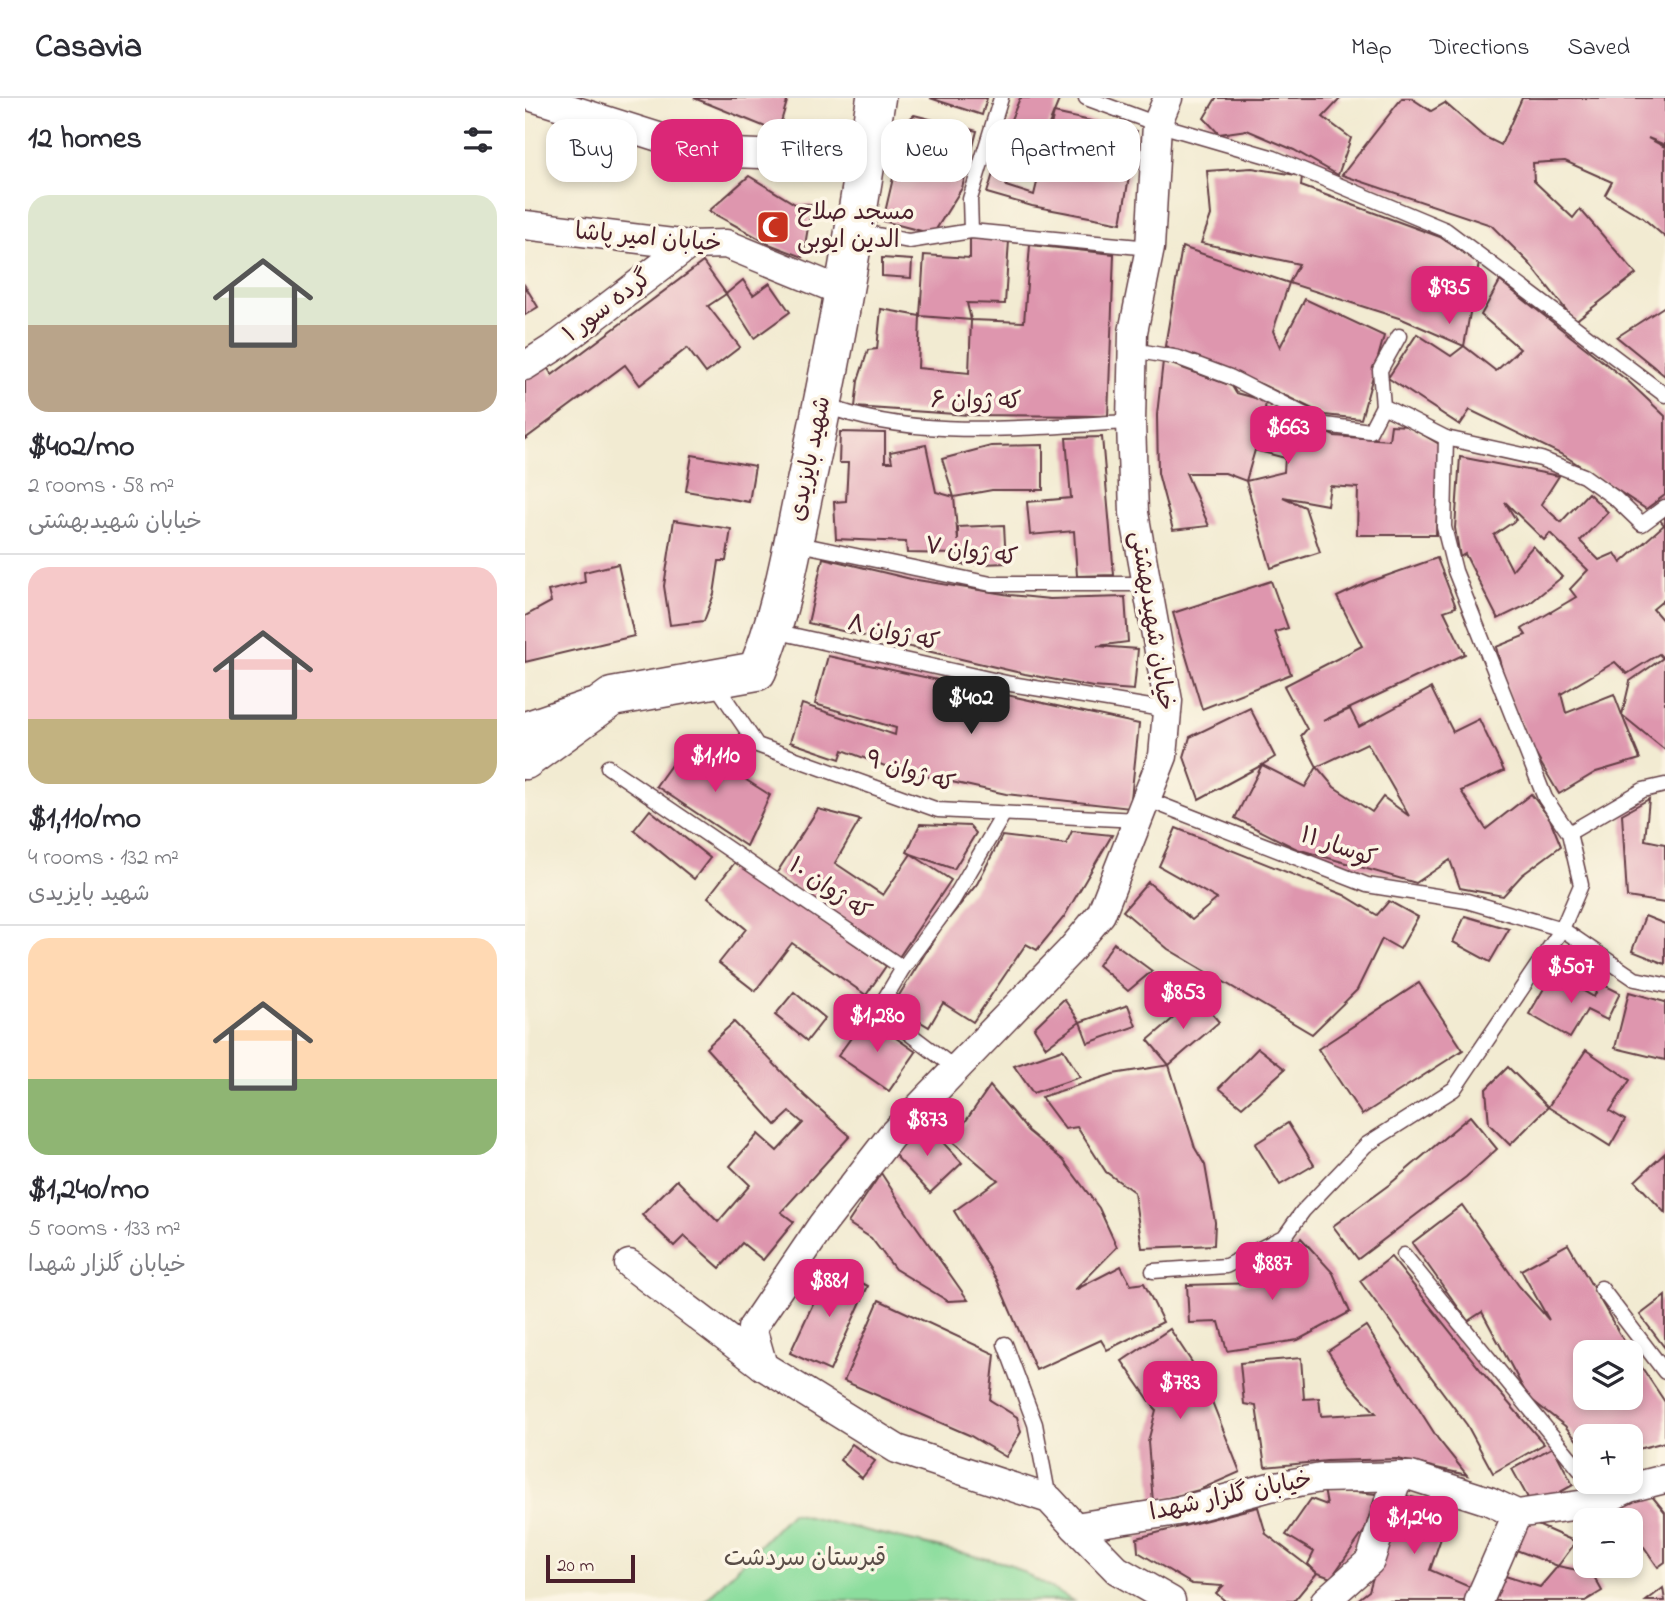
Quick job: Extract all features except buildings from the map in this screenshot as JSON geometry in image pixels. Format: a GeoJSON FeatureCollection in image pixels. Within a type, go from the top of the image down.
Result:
{"type":"FeatureCollection","features":[{"type":"Feature","properties":{"kind":"street"},"geometry":{"type":"LineString","coordinates":[[535,98],[706,152],[757,154]]}},
{"type":"Feature","properties":{"kind":"street","name":"شهید بایزیدی"},"geometry":{"type":"LineString","coordinates":[[867,158],[876,98]]}},
{"type":"Feature","properties":{"kind":"street","name":"خیابان شهیدبهشتی"},"geometry":{"type":"LineString","coordinates":[[763,1366],[753,1328],[822,1225],[891,1136],[1072,950],[1101,914],[1163,756],[1168,710],[1134,513],[1131,422],[1133,332],[1150,248],[1157,124],[1168,98]]}},
{"type":"Feature","properties":{"kind":"street","name":"شهید بایزیدی"},"geometry":{"type":"LineString","coordinates":[[612,697],[757,671],[774,631],[824,405],[864,182]]}},
{"type":"Feature","properties":{"kind":"street","name":"خیابان امیر پاشا"},"geometry":{"type":"LineString","coordinates":[[525,225],[689,245],[726,244],[846,293]]}},
{"type":"Feature","properties":{"kind":"street","name":"گرده سور ۱"},"geometry":{"type":"LineString","coordinates":[[525,366],[558,345],[689,245]]}},
{"type":"Feature","properties":{"kind":"street"},"geometry":{"type":"LineString","coordinates":[[525,726],[612,697]]}},
{"type":"Feature","properties":{"kind":"street"},"geometry":{"type":"LineString","coordinates":[[525,760],[612,697]]}},
{"type":"Feature","properties":{"kind":"street"},"geometry":{"type":"LineString","coordinates":[[629,1264],[763,1366],[897,1449],[1049,1499],[1117,1570],[1171,1601]]}},
{"type":"Feature","properties":{"kind":"street"},"geometry":{"type":"LineString","coordinates":[[1325,1601],[1370,1561],[1398,1476]]}},
{"type":"Feature","properties":{"kind":"street","name":"خیابان گلزار شهدا"},"geometry":{"type":"LineString","coordinates":[[1075,1527],[1184,1510],[1270,1487],[1321,1478],[1411,1476],[1489,1501],[1517,1514]]}},
{"type":"Feature","properties":{"kind":"street"},"geometry":{"type":"LineString","coordinates":[[1643,1484],[1665,1479]]}},
{"type":"Feature","properties":{"kind":"street"},"geometry":{"type":"LineString","coordinates":[[1479,1601],[1517,1514],[1587,1494]]}},
{"type":"Feature","properties":{"kind":"lane"},"geometry":{"type":"LineString","coordinates":[[971,231],[970,199],[1001,98]]}},
{"type":"Feature","properties":{"kind":"lane"},"geometry":{"type":"LineString","coordinates":[[1086,98],[1157,124],[1274,158],[1446,230],[1653,383],[1665,395]]}},
{"type":"Feature","properties":{"kind":"lane"},"geometry":{"type":"LineString","coordinates":[[857,231],[909,241],[971,231],[1150,248]]}},
{"type":"Feature","properties":{"kind":"lane"},"geometry":{"type":"LineString","coordinates":[[1132,350],[1179,358],[1230,377],[1325,425],[1370,431],[1383,406],[1380,370],[1399,336]]}},
{"type":"Feature","properties":{"kind":"lane","name":"که ژوان ۶"},"geometry":{"type":"LineString","coordinates":[[824,405],[857,418],[961,428],[1131,422]]}},
{"type":"Feature","properties":{"kind":"lane"},"geometry":{"type":"LineString","coordinates":[[1383,406],[1447,438],[1541,459],[1584,476],[1616,499],[1642,524],[1665,507]]}},
{"type":"Feature","properties":{"kind":"lane"},"geometry":{"type":"LineString","coordinates":[[1153,1271],[1226,1266],[1285,1236],[1303,1211],[1366,1145],[1454,1089],[1562,929],[1581,885],[1569,833],[1545,798],[1455,570],[1444,527],[1447,438]]}},
{"type":"Feature","properties":{"kind":"lane","name":"که ژوان ۷"},"geometry":{"type":"LineString","coordinates":[[793,543],[991,584],[1146,584]]}},
{"type":"Feature","properties":{"kind":"lane","name":"که ژوان ۸"},"geometry":{"type":"LineString","coordinates":[[774,631],[1011,684],[1168,710]]}},
{"type":"Feature","properties":{"kind":"lane","name":"که ژوان ۹"},"geometry":{"type":"LineString","coordinates":[[711,678],[757,745],[938,810],[1003,815],[1142,809]]}},
{"type":"Feature","properties":{"kind":"lane","name":"که ژوان ۱۰"},"geometry":{"type":"LineString","coordinates":[[608,767],[903,968]]}},
{"type":"Feature","properties":{"kind":"lane"},"geometry":{"type":"LineString","coordinates":[[1569,833],[1643,790],[1665,785]]}},
{"type":"Feature","properties":{"kind":"lane","name":"کوسار ۱۱"},"geometry":{"type":"LineString","coordinates":[[1142,809],[1367,886],[1467,901],[1562,929],[1635,979],[1665,985]]}},
{"type":"Feature","properties":{"kind":"lane"},"geometry":{"type":"LineString","coordinates":[[956,1069],[878,1010],[903,968],[953,900],[1003,815]]}},
{"type":"Feature","properties":{"kind":"lane"},"geometry":{"type":"LineString","coordinates":[[1404,1255],[1573,1461]]}},
{"type":"Feature","properties":{"kind":"lane"},"geometry":{"type":"LineString","coordinates":[[1601,1288],[1665,1371]]}},
{"type":"Feature","properties":{"kind":"lane"},"geometry":{"type":"LineString","coordinates":[[1005,1344],[1035,1424],[1049,1499]]}},
{"type":"Feature","properties":{"kind":"green space","name":"قبرستان سردشت"},"geometry":{"type":"Polygon","coordinates":[[[791,1513],[1009,1564],[1073,1601],[705,1601],[791,1513]]]}},
{"type":"Feature","properties":{"kind":"place","name":"مسجد صلاح الدین ایوبی"},"geometry":{"type":"Point","coordinates":[773,227]}}]}
